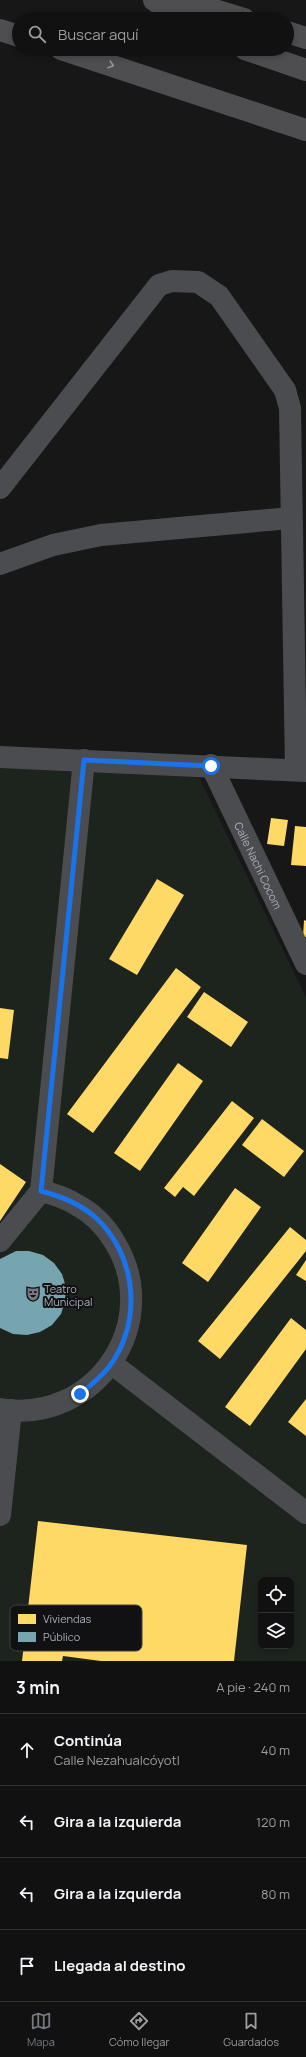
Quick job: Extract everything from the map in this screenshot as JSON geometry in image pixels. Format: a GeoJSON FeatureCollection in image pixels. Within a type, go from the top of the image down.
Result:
{"type":"FeatureCollection","features":[{"type":"Feature","properties":{"kind":"highway"},"geometry":{"type":"LineString","coordinates":[[154,0],[171,12]]}},
{"type":"Feature","properties":{"kind":"highway"},"geometry":{"type":"LineString","coordinates":[[182,0],[221,12]]}},
{"type":"Feature","properties":{"kind":"highway"},"geometry":{"type":"LineString","coordinates":[[0,30],[12,34]]}},
{"type":"Feature","properties":{"kind":"highway"},"geometry":{"type":"LineString","coordinates":[[294,34],[306,38]]}},
{"type":"Feature","properties":{"kind":"highway"},"geometry":{"type":"LineString","coordinates":[[83,56],[306,130]]}},
{"type":"Feature","properties":{"kind":"highway"},"geometry":{"type":"LineString","coordinates":[[265,56],[306,70]]}},
{"type":"Feature","properties":{"kind":"highway"},"geometry":{"type":"LineString","coordinates":[[147,76],[306,116]]}},
{"type":"Feature","properties":{"kind":"street"},"geometry":{"type":"LineString","coordinates":[[0,488],[159,286],[172,281],[198,282],[219,296],[285,390],[290,408],[291,518],[301,770],[0,757]]}},
{"type":"Feature","properties":{"kind":"street"},"geometry":{"type":"LineString","coordinates":[[0,564],[53,545],[101,535],[291,518]]}},
{"type":"Feature","properties":{"kind":"street"},"geometry":{"type":"LineString","coordinates":[[0,1241],[41,1191],[84,760]]}},
{"type":"Feature","properties":{"kind":"street","name":"Calle Nachi Cocom"},"geometry":{"type":"LineString","coordinates":[[211,766],[306,964]]}},
{"type":"Feature","properties":{"kind":"street"},"geometry":{"type":"LineString","coordinates":[[0,1515],[6,1409],[42,1409],[62,1403],[80,1394],[96,1382],[120,1349],[127,1330],[131,1309],[131,1289],[127,1269],[120,1250],[108,1233],[95,1218],[78,1205],[60,1196],[41,1191]]}},
{"type":"Feature","properties":{"kind":"street"},"geometry":{"type":"LineString","coordinates":[[111,1363],[306,1514]]}},
{"type":"Feature","properties":{"kind":"shaded area"},"geometry":{"type":"Polygon","coordinates":[[[0,760],[193,765],[306,997],[306,1661],[0,1661],[0,760]]]}},
{"type":"Feature","properties":{"kind":"building: Viviendas"},"geometry":{"type":"Polygon","coordinates":[[[271,818],[288,820],[284,846],[267,844],[271,818]]]}},
{"type":"Feature","properties":{"kind":"building: Viviendas"},"geometry":{"type":"Polygon","coordinates":[[[295,826],[306,827],[306,866],[291,865],[295,826]]]}},
{"type":"Feature","properties":{"kind":"building: Viviendas"},"geometry":{"type":"Polygon","coordinates":[[[157,879],[184,895],[137,975],[109,959],[157,879]]]}},
{"type":"Feature","properties":{"kind":"building: Viviendas"},"geometry":{"type":"Polygon","coordinates":[[[304,920],[306,921],[306,937],[303,937],[304,920]]]}},
{"type":"Feature","properties":{"kind":"building: Viviendas"},"geometry":{"type":"Polygon","coordinates":[[[176,968],[201,987],[93,1133],[67,1114],[176,968]]]}},
{"type":"Feature","properties":{"kind":"building: Viviendas"},"geometry":{"type":"Polygon","coordinates":[[[204,992],[248,1022],[231,1047],[187,1017],[204,992]]]}},
{"type":"Feature","properties":{"kind":"building: Viviendas"},"geometry":{"type":"Polygon","coordinates":[[[0,1008],[14,1010],[8,1059],[0,1058],[0,1008]]]}},
{"type":"Feature","properties":{"kind":"building: Viviendas"},"geometry":{"type":"Polygon","coordinates":[[[178,1063],[203,1081],[140,1171],[114,1153],[178,1063]]]}},
{"type":"Feature","properties":{"kind":"building: Viviendas"},"geometry":{"type":"Polygon","coordinates":[[[232,1101],[254,1118],[194,1196],[183,1187],[175,1197],[164,1188],[232,1101]]]}},
{"type":"Feature","properties":{"kind":"building: Viviendas"},"geometry":{"type":"Polygon","coordinates":[[[262,1119],[304,1151],[284,1177],[242,1145],[262,1119]]]}},
{"type":"Feature","properties":{"kind":"building: Viviendas"},"geometry":{"type":"Polygon","coordinates":[[[0,1164],[26,1182],[0,1221],[0,1164]]]}},
{"type":"Feature","properties":{"kind":"building: Viviendas"},"geometry":{"type":"Polygon","coordinates":[[[235,1188],[261,1207],[208,1282],[182,1263],[235,1188]]]}},
{"type":"Feature","properties":{"kind":"building: Viviendas"},"geometry":{"type":"Polygon","coordinates":[[[290,1227],[306,1240],[306,1251],[220,1359],[198,1341],[290,1227]]]}},
{"type":"Feature","properties":{"kind":"building: Viviendas"},"geometry":{"type":"Polygon","coordinates":[[[306,1260],[306,1281],[296,1275],[306,1260]]]}},
{"type":"Feature","properties":{"kind":"building: Viviendas"},"geometry":{"type":"Polygon","coordinates":[[[291,1318],[306,1330],[306,1349],[250,1426],[225,1407],[291,1318]]]}},
{"type":"Feature","properties":{"kind":"building: Viviendas"},"geometry":{"type":"Polygon","coordinates":[[[306,1399],[306,1436],[288,1422],[306,1399]]]}},
{"type":"Feature","properties":{"kind":"building: Viviendas"},"geometry":{"type":"Polygon","coordinates":[[[38,1521],[247,1545],[234,1661],[101,1661],[63,1656],[62,1661],[22,1661],[23,1651],[142,1651],[142,1605],[28,1605],[38,1521]]]}},
{"type":"Feature","properties":{"kind":"building: Público","name":"Teatro Municipal"},"geometry":{"type":"Polygon","coordinates":[[[16,1251],[29,1251],[43,1255],[54,1263],[62,1274],[66,1287],[65,1301],[61,1314],[52,1325],[40,1332],[27,1335],[13,1334],[0,1328],[0,1259],[16,1251]]]}},
{"type":"Feature","properties":{"kind":"place","name":"Teatro Municipal"},"geometry":{"type":"Point","coordinates":[33,1294]}},
{"type":"Feature","properties":{"kind":"route"},"geometry":{"type":"LineString","coordinates":[[80,1394],[96,1382],[120,1349],[127,1330],[131,1309],[131,1289],[127,1269],[120,1250],[108,1233],[95,1218],[78,1205],[60,1196],[41,1191],[84,760],[211,766]]}}]}
